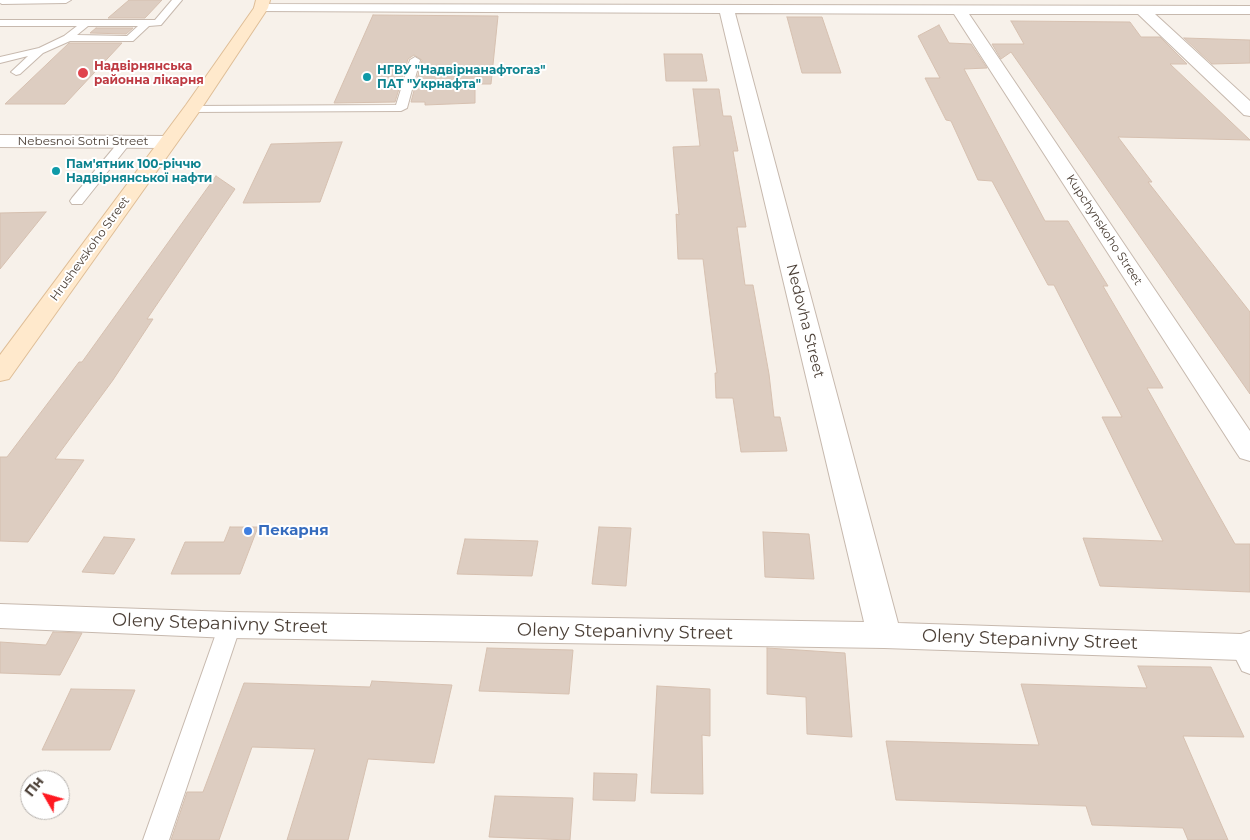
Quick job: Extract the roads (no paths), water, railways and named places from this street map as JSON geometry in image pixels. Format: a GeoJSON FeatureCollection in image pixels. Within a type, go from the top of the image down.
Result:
{"type":"FeatureCollection","features":[{"type":"Feature","properties":{"kind":"street"},"geometry":{"type":"LineString","coordinates":[[262,4],[1250,10]]}},
{"type":"Feature","properties":{"kind":"street","name":"Hrushevskoho Street"},"geometry":{"type":"LineString","coordinates":[[0,373],[192,109],[262,4]]}},
{"type":"Feature","properties":{"kind":"street","name":"Nedovha Street"},"geometry":{"type":"LineString","coordinates":[[726,8],[884,636]]}},
{"type":"Feature","properties":{"kind":"street","name":"Kupchynskoho Street"},"geometry":{"type":"LineString","coordinates":[[958,8],[1250,452]]}},
{"type":"Feature","properties":{"kind":"street"},"geometry":{"type":"LineString","coordinates":[[1141,9],[1250,111]]}},
{"type":"Feature","properties":{"kind":"street","name":"Nebesnoi Sotni Street"},"geometry":{"type":"LineString","coordinates":[[0,141],[167,142]]}},
{"type":"Feature","properties":{"kind":"street","name":"Oleny Stepanivny Street"},"geometry":{"type":"LineString","coordinates":[[0,616],[230,626],[884,636],[1247,652]]}},
{"type":"Feature","properties":{"kind":"lane"},"geometry":{"type":"LineString","coordinates":[[2,1],[66,0]]}},
{"type":"Feature","properties":{"kind":"lane"},"geometry":{"type":"LineString","coordinates":[[0,23],[158,23],[177,0]]}},
{"type":"Feature","properties":{"kind":"lane"},"geometry":{"type":"LineString","coordinates":[[0,17],[17,1]]}},
{"type":"Feature","properties":{"kind":"lane"},"geometry":{"type":"LineString","coordinates":[[16,72],[38,53],[68,38],[86,23]]}},
{"type":"Feature","properties":{"kind":"lane"},"geometry":{"type":"LineString","coordinates":[[68,38],[129,39],[147,23]]}},
{"type":"Feature","properties":{"kind":"lane"},"geometry":{"type":"LineString","coordinates":[[0,60],[38,53]]}},
{"type":"Feature","properties":{"kind":"lane"},"geometry":{"type":"LineString","coordinates":[[192,109],[401,108],[415,60]]}},
{"type":"Feature","properties":{"kind":"lane"},"geometry":{"type":"LineString","coordinates":[[77,201],[126,141]]}},
{"type":"Feature","properties":{"kind":"lane"},"geometry":{"type":"LineString","coordinates":[[156,840],[230,626]]}},
{"type":"Feature","properties":{"kind":"place","name":"Надвірнянська районна лікарня"},"geometry":{"type":"Point","coordinates":[83,73]}},
{"type":"Feature","properties":{"kind":"place","name":"НГВУ \"Надвірнанафтогаз\" ПАТ \"Укрнафта\""},"geometry":{"type":"Point","coordinates":[367,77]}},
{"type":"Feature","properties":{"kind":"place","name":"Пам'ятник 100-річчю Надвірнянської нафти"},"geometry":{"type":"Point","coordinates":[56,171]}},
{"type":"Feature","properties":{"kind":"place","name":"Пекарня"},"geometry":{"type":"Point","coordinates":[248,531]}}]}
